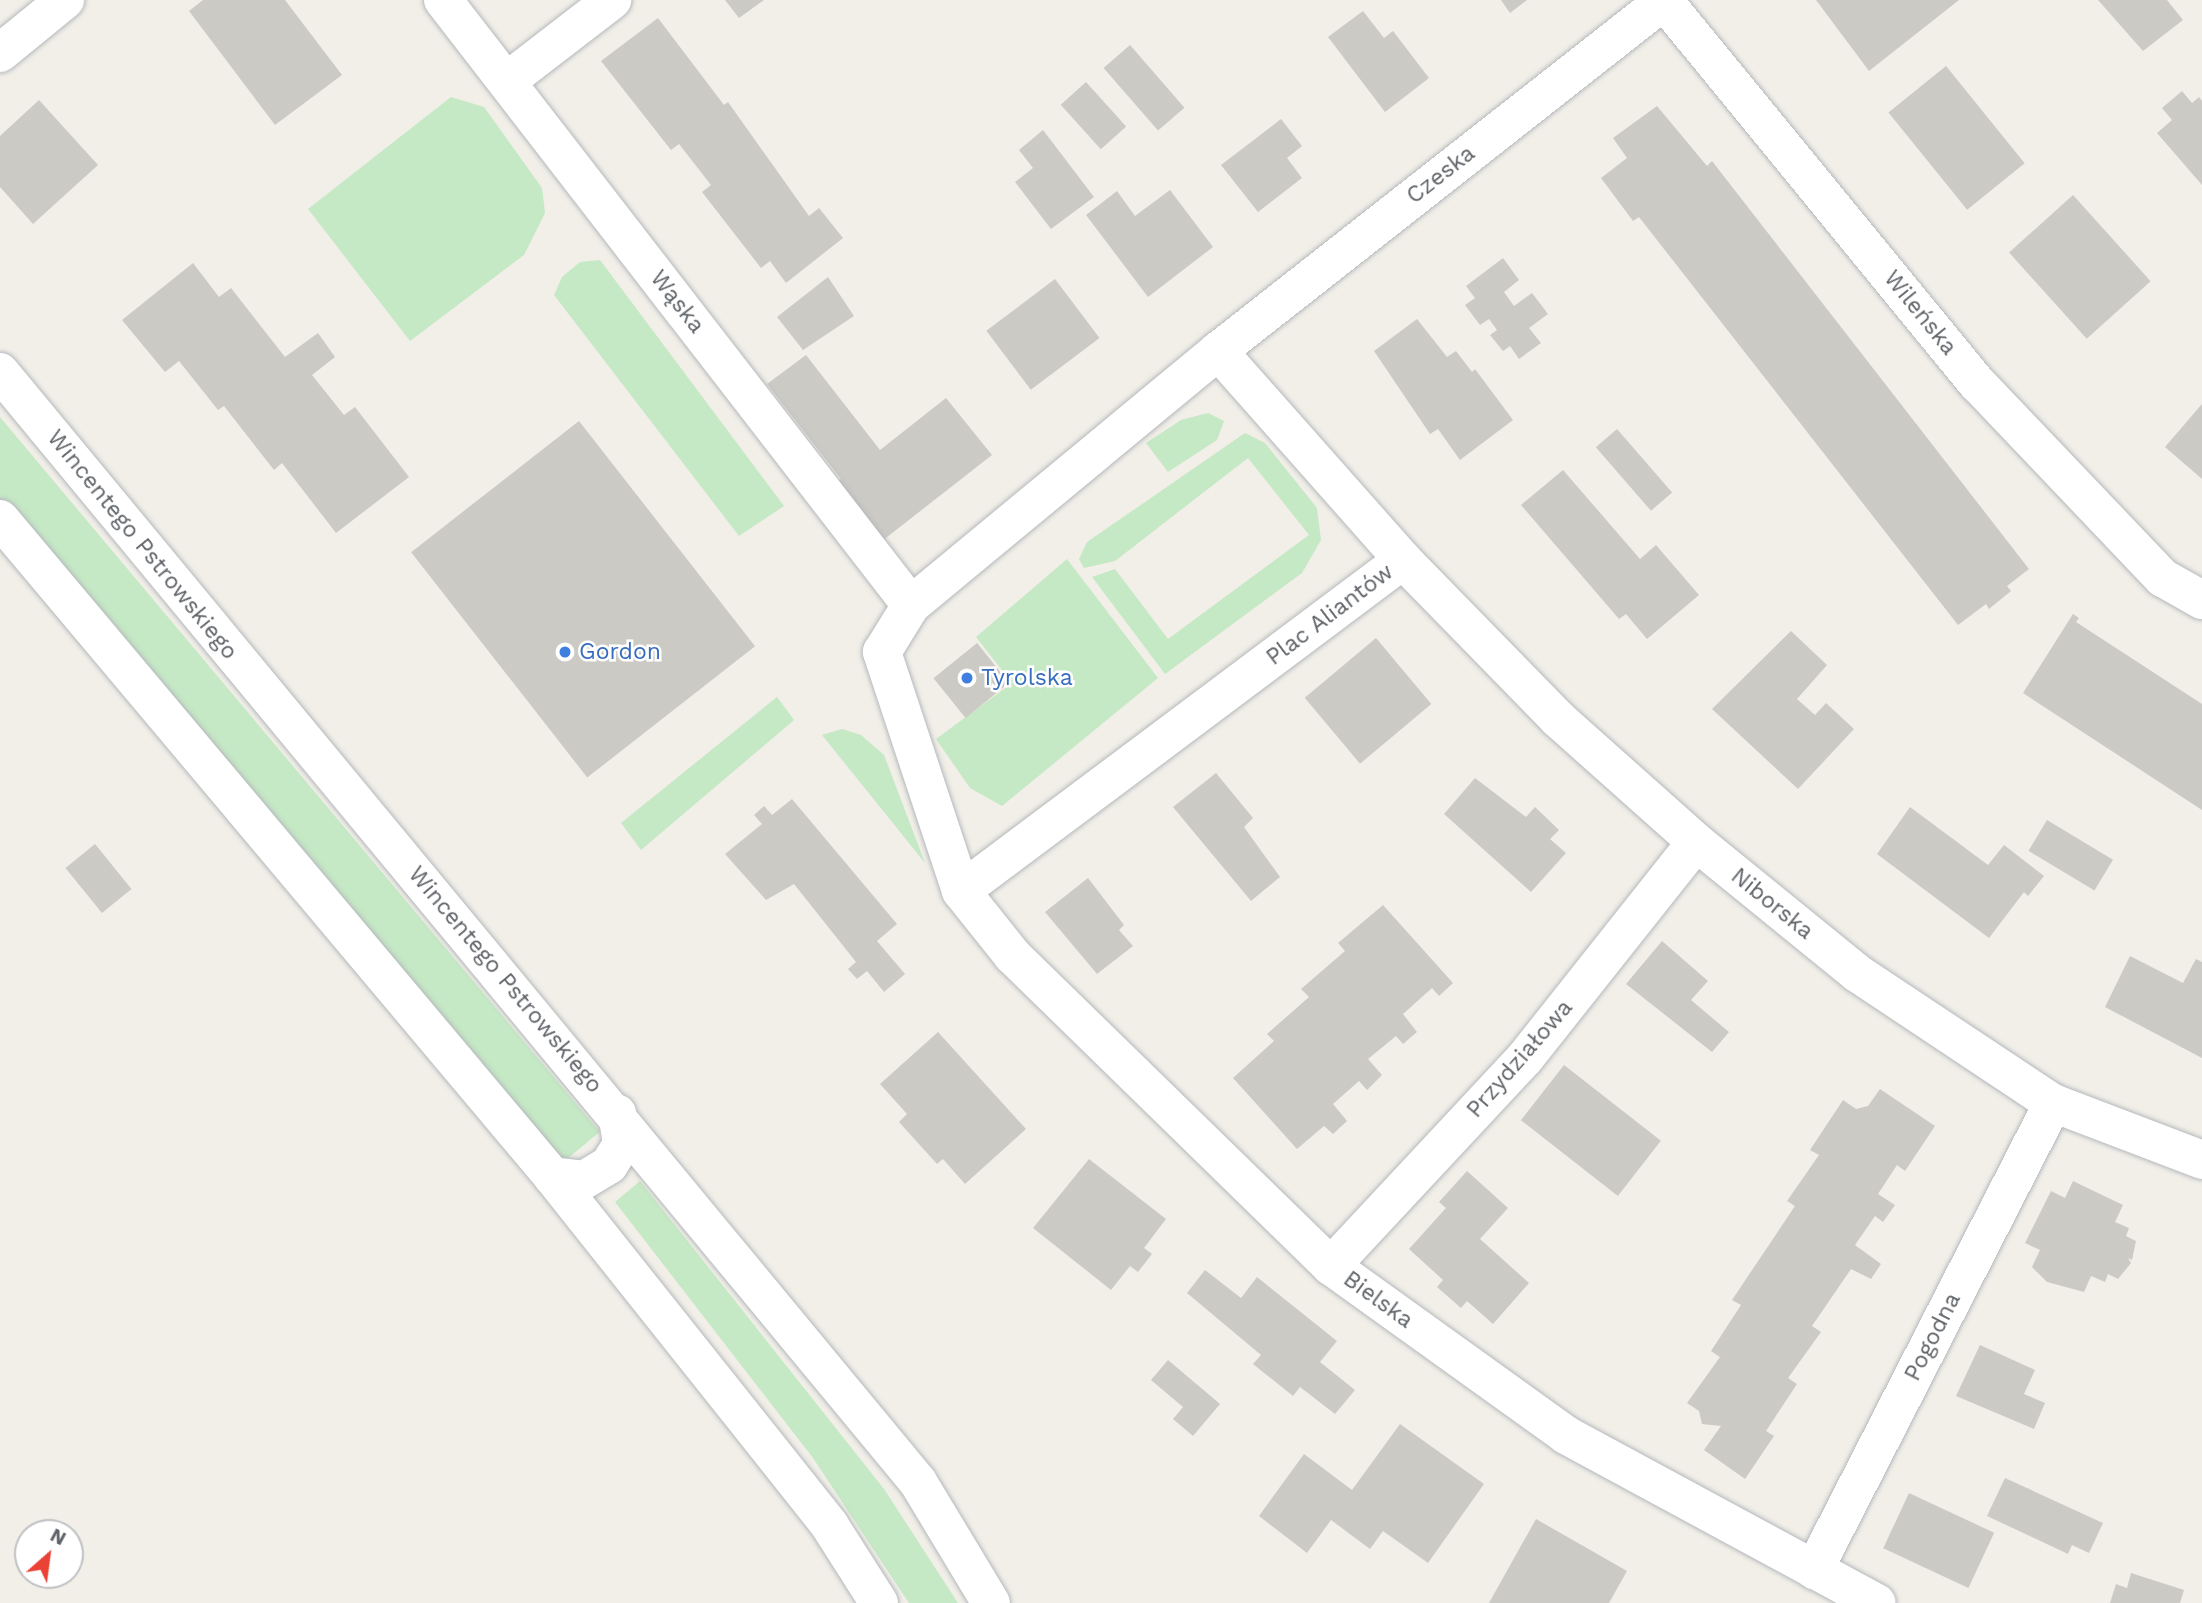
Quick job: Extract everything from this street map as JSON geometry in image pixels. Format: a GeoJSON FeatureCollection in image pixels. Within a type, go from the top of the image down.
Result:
{"type":"FeatureCollection","features":[{"type":"Feature","properties":{"kind":"street"},"geometry":{"type":"LineString","coordinates":[[0,53],[65,0]]}},
{"type":"Feature","properties":{"kind":"street","name":"Wąska"},"geometry":{"type":"LineString","coordinates":[[443,0],[911,605]]}},
{"type":"Feature","properties":{"kind":"street"},"geometry":{"type":"LineString","coordinates":[[507,81],[612,0]]}},
{"type":"Feature","properties":{"kind":"street","name":"Czeska"},"geometry":{"type":"LineString","coordinates":[[1218,351],[1665,0]]}},
{"type":"Feature","properties":{"kind":"street","name":"Wileńska"},"geometry":{"type":"LineString","coordinates":[[1665,0],[1978,384],[2163,578],[2202,600]]}},
{"type":"Feature","properties":{"kind":"street"},"geometry":{"type":"LineString","coordinates":[[961,891],[882,652],[911,605],[1218,351]]}},
{"type":"Feature","properties":{"kind":"street","name":"Plac Aliantów"},"geometry":{"type":"LineString","coordinates":[[961,891],[1403,560],[1218,351]]}},
{"type":"Feature","properties":{"kind":"street","name":"Wincentego Pstrowskiego"},"geometry":{"type":"LineString","coordinates":[[0,372],[617,1113],[918,1482],[991,1603]]}},
{"type":"Feature","properties":{"kind":"street"},"geometry":{"type":"LineString","coordinates":[[0,519],[552,1176],[830,1526],[879,1603]]}},
{"type":"Feature","properties":{"kind":"street","name":"Niborska"},"geometry":{"type":"LineString","coordinates":[[1403,560],[1557,718],[1696,842],[1857,973],[2053,1103],[2202,1160]]}},
{"type":"Feature","properties":{"kind":"street","name":"Przydziałowa"},"geometry":{"type":"LineString","coordinates":[[1331,1266],[1525,1058],[1696,842]]}},
{"type":"Feature","properties":{"kind":"street","name":"Bielska"},"geometry":{"type":"LineString","coordinates":[[961,891],[1012,955],[1331,1266],[1566,1435],[1877,1603]]}},
{"type":"Feature","properties":{"kind":"street","name":"Pogodna"},"geometry":{"type":"LineString","coordinates":[[1814,1570],[2053,1103]]}},
{"type":"Feature","properties":{"kind":"street"},"geometry":{"type":"LineString","coordinates":[[552,1176],[584,1180],[609,1166],[622,1144],[617,1113]]}},
{"type":"Feature","properties":{"kind":"green space"},"geometry":{"type":"Polygon","coordinates":[[[451,97],[484,107],[542,188],[545,213],[524,255],[410,341],[308,209],[451,97]]]}},
{"type":"Feature","properties":{"kind":"green space"},"geometry":{"type":"Polygon","coordinates":[[[600,260],[784,506],[739,536],[554,295],[562,277],[580,262],[600,260]]]}},
{"type":"Feature","properties":{"kind":"green space"},"geometry":{"type":"Polygon","coordinates":[[[1208,413],[1224,421],[1217,440],[1168,472],[1146,443],[1181,420],[1208,413]]]}},
{"type":"Feature","properties":{"kind":"green space"},"geometry":{"type":"Polygon","coordinates":[[[0,417],[600,1132],[558,1167],[0,503],[0,417]]]}},
{"type":"Feature","properties":{"kind":"green space"},"geometry":{"type":"Polygon","coordinates":[[[1245,433],[1265,443],[1317,508],[1321,540],[1302,573],[1165,674],[1092,577],[1115,569],[1168,639],[1309,535],[1248,458],[1115,561],[1084,568],[1079,559],[1087,542],[1245,433]]]}},
{"type":"Feature","properties":{"kind":"green space"},"geometry":{"type":"Polygon","coordinates":[[[1067,559],[1158,678],[1002,806],[970,788],[936,739],[1012,683],[976,637],[1067,559]]]}},
{"type":"Feature","properties":{"kind":"green space"},"geometry":{"type":"Polygon","coordinates":[[[777,697],[794,720],[641,850],[621,823],[777,697]]]}},
{"type":"Feature","properties":{"kind":"green space"},"geometry":{"type":"Polygon","coordinates":[[[842,729],[861,735],[884,755],[925,863],[822,735],[842,729]]]}},
{"type":"Feature","properties":{"kind":"green space"},"geometry":{"type":"Polygon","coordinates":[[[640,1181],[884,1489],[958,1603],[909,1603],[813,1458],[615,1202],[640,1181]]]}},
{"type":"Feature","properties":{"kind":"building"},"geometry":{"type":"Polygon","coordinates":[[[203,0],[285,0],[342,75],[275,125],[189,11],[203,0]]]}},
{"type":"Feature","properties":{"kind":"building"},"geometry":{"type":"Polygon","coordinates":[[[725,0],[764,0],[739,18],[725,0]]]}},
{"type":"Feature","properties":{"kind":"building"},"geometry":{"type":"Polygon","coordinates":[[[1501,0],[1527,0],[1510,13],[1501,0]]]}},
{"type":"Feature","properties":{"kind":"building"},"geometry":{"type":"Polygon","coordinates":[[[1816,0],[1959,0],[1869,71],[1816,0]]]}},
{"type":"Feature","properties":{"kind":"building"},"geometry":{"type":"Polygon","coordinates":[[[2098,0],[2167,0],[2183,20],[2143,51],[2098,0]]]}},
{"type":"Feature","properties":{"kind":"building"},"geometry":{"type":"Polygon","coordinates":[[[1363,11],[1384,38],[1393,31],[1429,78],[1385,112],[1328,37],[1363,11]]]}},
{"type":"Feature","properties":{"kind":"building"},"geometry":{"type":"Polygon","coordinates":[[[658,18],[724,105],[728,102],[809,216],[819,208],[843,238],[786,283],[770,261],[761,268],[702,192],[711,185],[679,144],[671,150],[601,61],[658,18]]]}},
{"type":"Feature","properties":{"kind":"building"},"geometry":{"type":"Polygon","coordinates":[[[1130,45],[1184,108],[1158,131],[1104,68],[1130,45]]]}},
{"type":"Feature","properties":{"kind":"building"},"geometry":{"type":"Polygon","coordinates":[[[1946,66],[2025,163],[1967,210],[1888,113],[1946,66]]]}},
{"type":"Feature","properties":{"kind":"building"},"geometry":{"type":"Polygon","coordinates":[[[1086,82],[1126,127],[1101,149],[1061,105],[1086,82]]]}},
{"type":"Feature","properties":{"kind":"building"},"geometry":{"type":"Polygon","coordinates":[[[2182,91],[2192,103],[2199,97],[2202,101],[2202,185],[2157,133],[2172,120],[2162,108],[2182,91]]]}},
{"type":"Feature","properties":{"kind":"building"},"geometry":{"type":"Polygon","coordinates":[[[39,100],[98,165],[33,224],[0,187],[0,136],[39,100]]]}},
{"type":"Feature","properties":{"kind":"building"},"geometry":{"type":"Polygon","coordinates":[[[1657,106],[1707,166],[1712,161],[2029,569],[2007,586],[2011,591],[1989,609],[1986,604],[1958,625],[1639,217],[1633,221],[1601,178],[1627,158],[1613,138],[1657,106]]]}},
{"type":"Feature","properties":{"kind":"building"},"geometry":{"type":"Polygon","coordinates":[[[1281,119],[1302,146],[1287,158],[1302,178],[1258,212],[1221,165],[1281,119]]]}},
{"type":"Feature","properties":{"kind":"building"},"geometry":{"type":"Polygon","coordinates":[[[1043,130],[1094,197],[1051,229],[1015,182],[1033,168],[1019,150],[1043,130]]]}},
{"type":"Feature","properties":{"kind":"building"},"geometry":{"type":"Polygon","coordinates":[[[1170,190],[1213,247],[1148,297],[1086,215],[1117,191],[1135,216],[1170,190]]]}},
{"type":"Feature","properties":{"kind":"building"},"geometry":{"type":"Polygon","coordinates":[[[2073,195],[2151,281],[2087,339],[2009,253],[2073,195]]]}},
{"type":"Feature","properties":{"kind":"building"},"geometry":{"type":"Polygon","coordinates":[[[1503,258],[1519,280],[1504,292],[1514,306],[1532,293],[1548,314],[1529,328],[1541,343],[1519,359],[1510,346],[1503,351],[1490,335],[1497,330],[1489,319],[1480,325],[1465,305],[1475,298],[1466,286],[1503,258]]]}},
{"type":"Feature","properties":{"kind":"building"},"geometry":{"type":"Polygon","coordinates":[[[193,263],[219,297],[231,288],[285,357],[318,333],[335,357],[312,375],[344,415],[355,407],[409,477],[336,533],[282,463],[274,470],[224,406],[218,410],[179,361],[165,372],[122,320],[193,263]]]}},
{"type":"Feature","properties":{"kind":"building"},"geometry":{"type":"Polygon","coordinates":[[[828,277],[854,316],[803,350],[777,317],[828,277]]]}},
{"type":"Feature","properties":{"kind":"building"},"geometry":{"type":"Polygon","coordinates":[[[1055,279],[1100,338],[1031,390],[986,331],[1055,279]]]}},
{"type":"Feature","properties":{"kind":"building"},"geometry":{"type":"Polygon","coordinates":[[[1417,319],[1447,357],[1456,351],[1472,372],[1475,369],[1513,420],[1460,460],[1438,429],[1430,434],[1374,351],[1417,319]]]}},
{"type":"Feature","properties":{"kind":"building"},"geometry":{"type":"Polygon","coordinates":[[[806,355],[880,450],[946,398],[992,455],[882,541],[836,483],[841,479],[767,384],[806,355]]]}},
{"type":"Feature","properties":{"kind":"building"},"geometry":{"type":"Polygon","coordinates":[[[2202,404],[2202,479],[2165,447],[2202,404]]]}},
{"type":"Feature","properties":{"kind":"building"},"geometry":{"type":"Polygon","coordinates":[[[579,421],[755,646],[587,778],[411,552],[579,421]]]}},
{"type":"Feature","properties":{"kind":"building"},"geometry":{"type":"Polygon","coordinates":[[[1617,429],[1672,492],[1651,511],[1596,447],[1617,429]]]}},
{"type":"Feature","properties":{"kind":"building"},"geometry":{"type":"Polygon","coordinates":[[[1563,470],[1640,559],[1656,545],[1699,595],[1647,639],[1626,614],[1619,619],[1521,505],[1563,470]]]}},
{"type":"Feature","properties":{"kind":"building"},"geometry":{"type":"Polygon","coordinates":[[[2073,614],[2079,618],[2076,622],[2202,704],[2202,810],[2023,693],[2073,614]]]}},
{"type":"Feature","properties":{"kind":"building"},"geometry":{"type":"Polygon","coordinates":[[[1791,631],[1827,665],[1797,699],[1815,715],[1826,703],[1854,729],[1798,789],[1712,709],[1791,631]]]}},
{"type":"Feature","properties":{"kind":"building"},"geometry":{"type":"Polygon","coordinates":[[[1376,638],[1431,704],[1360,764],[1305,698],[1376,638]]]}},
{"type":"Feature","properties":{"kind":"building"},"geometry":{"type":"Polygon","coordinates":[[[977,643],[1009,683],[966,718],[933,678],[977,643]]]}},
{"type":"Feature","properties":{"kind":"building"},"geometry":{"type":"Polygon","coordinates":[[[1216,773],[1253,818],[1244,827],[1280,877],[1251,901],[1173,807],[1216,773]]]}},
{"type":"Feature","properties":{"kind":"building"},"geometry":{"type":"Polygon","coordinates":[[[1475,778],[1526,817],[1535,807],[1559,830],[1550,839],[1566,853],[1531,892],[1444,814],[1475,778]]]}},
{"type":"Feature","properties":{"kind":"building"},"geometry":{"type":"Polygon","coordinates":[[[792,799],[897,924],[877,941],[905,974],[884,992],[867,971],[857,979],[848,969],[856,962],[794,884],[766,900],[725,854],[762,824],[754,815],[764,806],[772,815],[792,799]]]}},
{"type":"Feature","properties":{"kind":"building"},"geometry":{"type":"Polygon","coordinates":[[[1910,807],[1988,865],[2004,845],[2044,876],[2028,896],[2024,892],[1989,938],[1877,854],[1910,807]]]}},
{"type":"Feature","properties":{"kind":"building"},"geometry":{"type":"Polygon","coordinates":[[[2047,820],[2113,860],[2094,891],[2028,851],[2047,820]]]}},
{"type":"Feature","properties":{"kind":"building"},"geometry":{"type":"Polygon","coordinates":[[[95,844],[132,889],[102,913],[65,868],[95,844]]]}},
{"type":"Feature","properties":{"kind":"building"},"geometry":{"type":"Polygon","coordinates":[[[1088,878],[1124,925],[1119,930],[1133,946],[1097,974],[1045,912],[1088,878]]]}},
{"type":"Feature","properties":{"kind":"building"},"geometry":{"type":"Polygon","coordinates":[[[1383,905],[1453,983],[1439,996],[1432,988],[1403,1014],[1417,1032],[1403,1044],[1396,1036],[1368,1059],[1382,1075],[1367,1090],[1359,1081],[1333,1104],[1347,1121],[1333,1134],[1324,1126],[1297,1149],[1233,1078],[1274,1041],[1267,1034],[1309,997],[1301,989],[1345,951],[1338,943],[1383,905]]]}},
{"type":"Feature","properties":{"kind":"building"},"geometry":{"type":"Polygon","coordinates":[[[1662,941],[1708,981],[1691,1000],[1729,1032],[1712,1052],[1626,984],[1662,941]]]}},
{"type":"Feature","properties":{"kind":"building"},"geometry":{"type":"Polygon","coordinates":[[[2130,956],[2183,983],[2196,959],[2202,962],[2202,1058],[2105,1007],[2130,956]]]}},
{"type":"Feature","properties":{"kind":"building"},"geometry":{"type":"Polygon","coordinates":[[[938,1032],[1026,1129],[965,1184],[943,1159],[937,1164],[899,1122],[907,1114],[880,1084],[938,1032]]]}},
{"type":"Feature","properties":{"kind":"building"},"geometry":{"type":"Polygon","coordinates":[[[1564,1065],[1661,1141],[1618,1196],[1521,1120],[1564,1065]]]}},
{"type":"Feature","properties":{"kind":"building"},"geometry":{"type":"Polygon","coordinates":[[[1880,1089],[1935,1126],[1905,1171],[1897,1165],[1878,1194],[1895,1205],[1883,1222],[1875,1216],[1855,1245],[1881,1264],[1871,1279],[1851,1269],[1812,1326],[1821,1332],[1788,1378],[1797,1384],[1766,1431],[1774,1436],[1745,1479],[1704,1450],[1721,1426],[1702,1424],[1699,1411],[1687,1403],[1720,1357],[1711,1351],[1741,1305],[1732,1300],[1795,1206],[1787,1201],[1819,1155],[1810,1150],[1843,1100],[1856,1109],[1868,1106],[1880,1089]]]}},
{"type":"Feature","properties":{"kind":"building"},"geometry":{"type":"Polygon","coordinates":[[[1089,1159],[1166,1219],[1144,1248],[1152,1254],[1138,1272],[1130,1266],[1111,1290],[1033,1228],[1089,1159]]]}},
{"type":"Feature","properties":{"kind":"building"},"geometry":{"type":"Polygon","coordinates":[[[1467,1171],[1508,1208],[1480,1239],[1529,1283],[1493,1324],[1467,1301],[1461,1308],[1437,1287],[1443,1280],[1409,1249],[1446,1208],[1439,1202],[1467,1171]]]}},
{"type":"Feature","properties":{"kind":"building"},"geometry":{"type":"Polygon","coordinates":[[[2073,1181],[2123,1205],[2115,1222],[2129,1228],[2126,1236],[2136,1241],[2132,1260],[2128,1258],[2131,1263],[2118,1279],[2108,1274],[2105,1282],[2091,1276],[2084,1292],[2047,1282],[2032,1267],[2040,1250],[2025,1243],[2051,1191],[2065,1198],[2073,1181]]]}},
{"type":"Feature","properties":{"kind":"building"},"geometry":{"type":"Polygon","coordinates":[[[1205,1270],[1241,1298],[1257,1277],[1337,1341],[1320,1362],[1355,1390],[1335,1414],[1300,1387],[1293,1396],[1253,1364],[1261,1355],[1187,1293],[1205,1270]]]}},
{"type":"Feature","properties":{"kind":"building"},"geometry":{"type":"Polygon","coordinates":[[[1980,1345],[2035,1370],[2024,1394],[2045,1403],[2034,1429],[1956,1396],[1980,1345]]]}},
{"type":"Feature","properties":{"kind":"building"},"geometry":{"type":"Polygon","coordinates":[[[1168,1360],[1220,1404],[1193,1436],[1173,1419],[1183,1407],[1151,1380],[1168,1360]]]}},
{"type":"Feature","properties":{"kind":"building"},"geometry":{"type":"Polygon","coordinates":[[[1400,1424],[1484,1484],[1428,1563],[1383,1531],[1370,1549],[1331,1520],[1307,1553],[1259,1516],[1304,1454],[1352,1490],[1400,1424]]]}},
{"type":"Feature","properties":{"kind":"building"},"geometry":{"type":"Polygon","coordinates":[[[2005,1478],[2103,1523],[2089,1553],[2072,1545],[2068,1554],[1987,1516],[2005,1478]]]}},
{"type":"Feature","properties":{"kind":"building"},"geometry":{"type":"Polygon","coordinates":[[[1909,1493],[1994,1533],[1968,1588],[1883,1548],[1909,1493]]]}},
{"type":"Feature","properties":{"kind":"building"},"geometry":{"type":"Polygon","coordinates":[[[1536,1519],[1627,1571],[1609,1603],[1489,1603],[1536,1519]]]}},
{"type":"Feature","properties":{"kind":"building"},"geometry":{"type":"Polygon","coordinates":[[[2131,1573],[2184,1590],[2180,1603],[2110,1603],[2116,1584],[2127,1588],[2131,1573]]]}},
{"type":"Feature","properties":{"kind":"place","name":"Gordon"},"geometry":{"type":"Point","coordinates":[565,652]}},
{"type":"Feature","properties":{"kind":"place","name":"Tyrolska"},"geometry":{"type":"Point","coordinates":[967,678]}}]}
